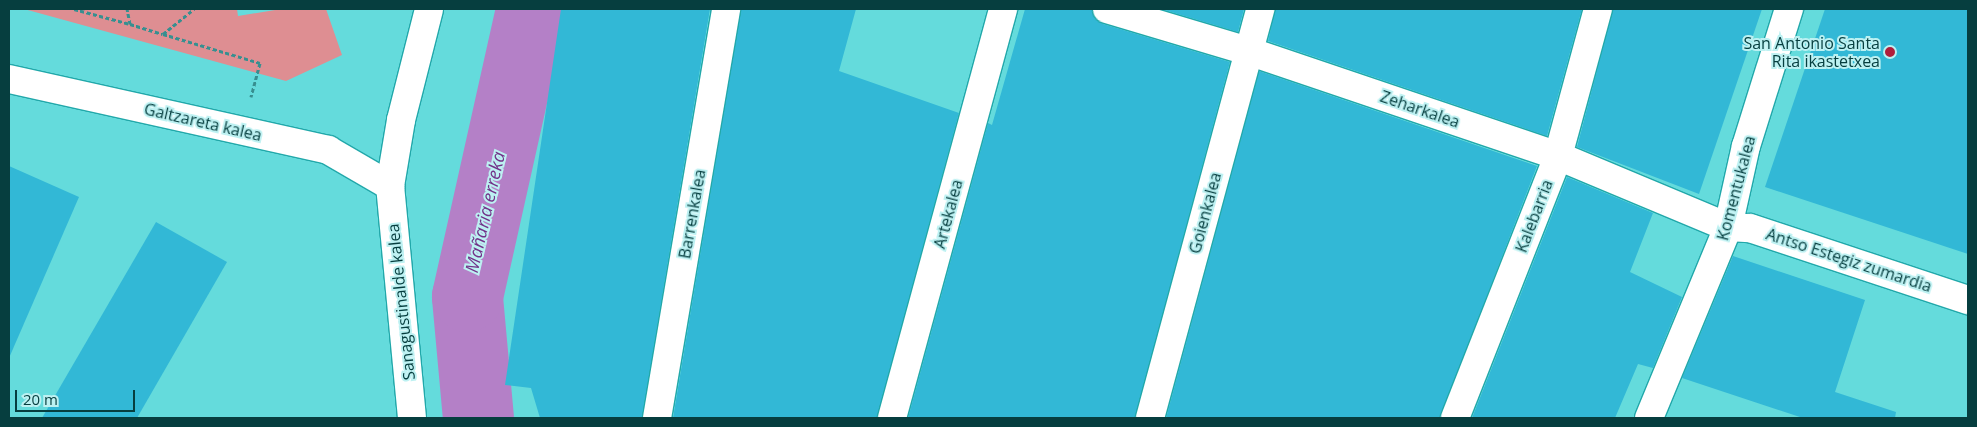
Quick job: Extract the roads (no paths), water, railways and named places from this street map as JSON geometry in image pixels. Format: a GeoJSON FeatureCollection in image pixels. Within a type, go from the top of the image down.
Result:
{"type":"FeatureCollection","features":[{"type":"Feature","properties":{"kind":"street","name":"Sanagustinalde kalea"},"geometry":{"type":"LineString","coordinates":[[412,418],[390,186],[401,120],[429,9]]}},
{"type":"Feature","properties":{"kind":"street","name":"Barrenkalea"},"geometry":{"type":"LineString","coordinates":[[657,418],[726,9]]}},
{"type":"Feature","properties":{"kind":"street","name":"Artekalea"},"geometry":{"type":"LineString","coordinates":[[892,418],[1003,9]]}},
{"type":"Feature","properties":{"kind":"street","name":"Zeharkalea"},"geometry":{"type":"LineString","coordinates":[[1107,9],[1248,52],[1558,156],[1728,227]]}},
{"type":"Feature","properties":{"kind":"street","name":"Goienkalea"},"geometry":{"type":"LineString","coordinates":[[1150,418],[1260,9]]}},
{"type":"Feature","properties":{"kind":"street","name":"Kalebarria"},"geometry":{"type":"LineString","coordinates":[[1455,418],[1558,156],[1598,9]]}},
{"type":"Feature","properties":{"kind":"street","name":"Komentukalea"},"geometry":{"type":"LineString","coordinates":[[1650,418],[1728,227],[1746,146],[1789,9]]}},
{"type":"Feature","properties":{"kind":"street","name":"Galtzareta kalea"},"geometry":{"type":"LineString","coordinates":[[9,79],[328,150],[390,186]]}},
{"type":"Feature","properties":{"kind":"street","name":"Antso Estegiz zumardia"},"geometry":{"type":"LineString","coordinates":[[1728,227],[1750,228],[1968,300]]}},
{"type":"Feature","properties":{"kind":"waterway","name":"Mañaria erreka"},"geometry":{"type":"LineString","coordinates":[[478,418],[467,296],[531,9]]}},
{"type":"Feature","properties":{"kind":"place","name":"San Antonio Santa Rita ikastetxea"},"geometry":{"type":"Point","coordinates":[1890,52]}}]}
